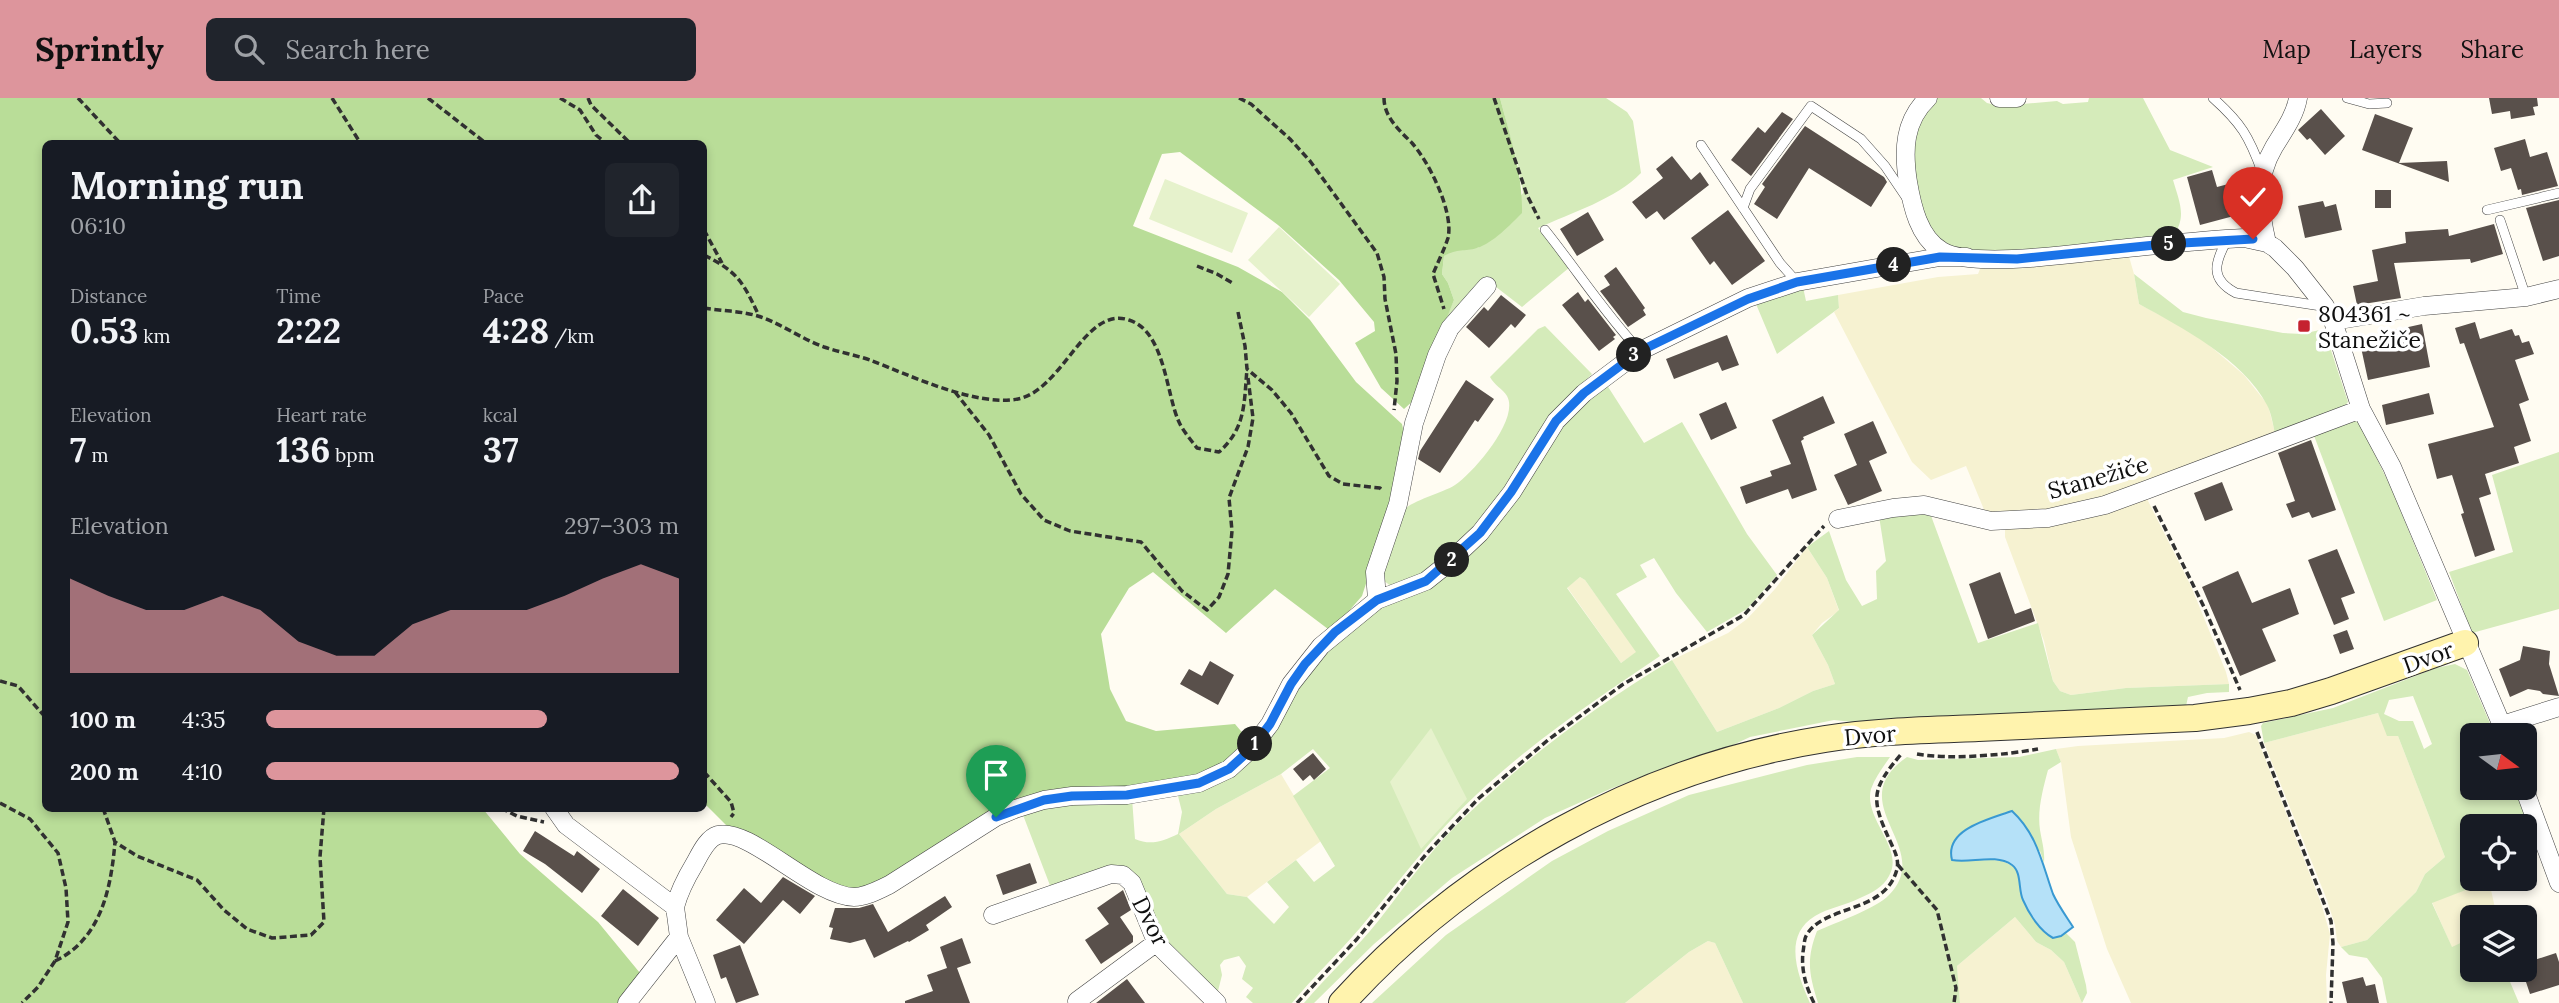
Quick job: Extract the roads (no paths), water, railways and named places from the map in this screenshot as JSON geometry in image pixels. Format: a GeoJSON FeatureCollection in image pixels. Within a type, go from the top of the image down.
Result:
{"type":"FeatureCollection","features":[{"type":"Feature","properties":{"kind":"street"},"geometry":{"type":"LineString","coordinates":[[1928,98],[1916,110],[1908,131],[1905,160],[1913,207],[1924,234],[1942,251],[1966,257]]}},
{"type":"Feature","properties":{"kind":"street"},"geometry":{"type":"LineString","coordinates":[[1999,98],[2017,98]]}},
{"type":"Feature","properties":{"kind":"street"},"geometry":{"type":"LineString","coordinates":[[2267,243],[2259,209],[2259,190],[2271,152],[2294,113],[2298,98]]}},
{"type":"Feature","properties":{"kind":"street"},"geometry":{"type":"LineString","coordinates":[[706,1003],[679,937],[675,907],[690,871],[711,839],[726,835],[746,841],[822,887],[837,894],[855,897],[872,893],[889,884],[996,817],[1015,809],[1053,799],[1127,795],[1199,783],[1229,769],[1251,749],[1270,724],[1305,664],[1335,632],[1377,600],[1426,581],[1446,565],[1480,533],[1511,492],[1556,421],[1584,393],[1640,351],[1748,299],[1797,282],[1940,257],[2017,259],[2228,239],[2253,239],[2267,243],[2295,268],[2329,314],[2361,409],[2392,467],[2501,723]]}},
{"type":"Feature","properties":{"kind":"street"},"geometry":{"type":"LineString","coordinates":[[1377,600],[1375,572],[1398,504],[1414,424],[1437,355],[1450,328],[1487,286]]}},
{"type":"Feature","properties":{"kind":"street"},"geometry":{"type":"LineString","coordinates":[[2329,314],[2526,297],[2559,289]]}},
{"type":"Feature","properties":{"kind":"street","name":"Stanežiče"},"geometry":{"type":"LineString","coordinates":[[1838,519],[1924,505],[1990,521],[2048,518],[2105,505],[2146,491],[2361,409]]}},
{"type":"Feature","properties":{"kind":"street","name":"Dvor"},"geometry":{"type":"LineString","coordinates":[[1342,1003],[1413,934],[1481,881],[1517,857],[1594,813],[1695,772],[1776,749],[1866,734],[2195,718],[2252,720],[2465,643]]}},
{"type":"Feature","properties":{"kind":"street"},"geometry":{"type":"LineString","coordinates":[[2521,723],[2559,707]]}},
{"type":"Feature","properties":{"kind":"street"},"geometry":{"type":"LineString","coordinates":[[2528,800],[2559,883]]}},
{"type":"Feature","properties":{"kind":"street"},"geometry":{"type":"LineString","coordinates":[[557,812],[566,825],[675,907]]}},
{"type":"Feature","properties":{"kind":"street","name":"Dvor"},"geometry":{"type":"LineString","coordinates":[[993,915],[1111,874],[1123,875],[1132,883],[1157,942],[1217,1003]]}},
{"type":"Feature","properties":{"kind":"street"},"geometry":{"type":"LineString","coordinates":[[627,1003],[679,937]]}},
{"type":"Feature","properties":{"kind":"street"},"geometry":{"type":"LineString","coordinates":[[1077,1001],[1157,942]]}},
{"type":"Feature","properties":{"kind":"lane"},"geometry":{"type":"LineString","coordinates":[[2213,98],[2233,116],[2249,137],[2263,173]]}},
{"type":"Feature","properties":{"kind":"lane"},"geometry":{"type":"LineString","coordinates":[[2347,98],[2369,104],[2387,103]]}},
{"type":"Feature","properties":{"kind":"lane"},"geometry":{"type":"LineString","coordinates":[[1743,208],[1750,189],[1811,107],[1861,139],[1885,166],[1913,207]]}},
{"type":"Feature","properties":{"kind":"lane"},"geometry":{"type":"LineString","coordinates":[[1700,145],[1780,263],[1797,282]]}},
{"type":"Feature","properties":{"kind":"lane"},"geometry":{"type":"LineString","coordinates":[[2487,210],[2559,193]]}},
{"type":"Feature","properties":{"kind":"lane"},"geometry":{"type":"LineString","coordinates":[[2500,220],[2526,297]]}},
{"type":"Feature","properties":{"kind":"lane"},"geometry":{"type":"LineString","coordinates":[[1545,230],[1621,331],[1640,351]]}},
{"type":"Feature","properties":{"kind":"lane"},"geometry":{"type":"LineString","coordinates":[[2228,239],[2216,262],[2219,278],[2230,290],[2329,314]]}},
{"type":"Feature","properties":{"kind":"water"},"geometry":{"type":"Polygon","coordinates":[[[2012,811],[2033,839],[2053,894],[2073,927],[2061,936],[2053,938],[2039,927],[2025,905],[2017,872],[2012,865],[1990,859],[1952,860],[1951,849],[1962,833],[1981,822],[2012,811]]]}},
{"type":"Feature","properties":{"kind":"place","name":"804361 ~ Stanežiče"},"geometry":{"type":"Point","coordinates":[2304,326]}}]}
